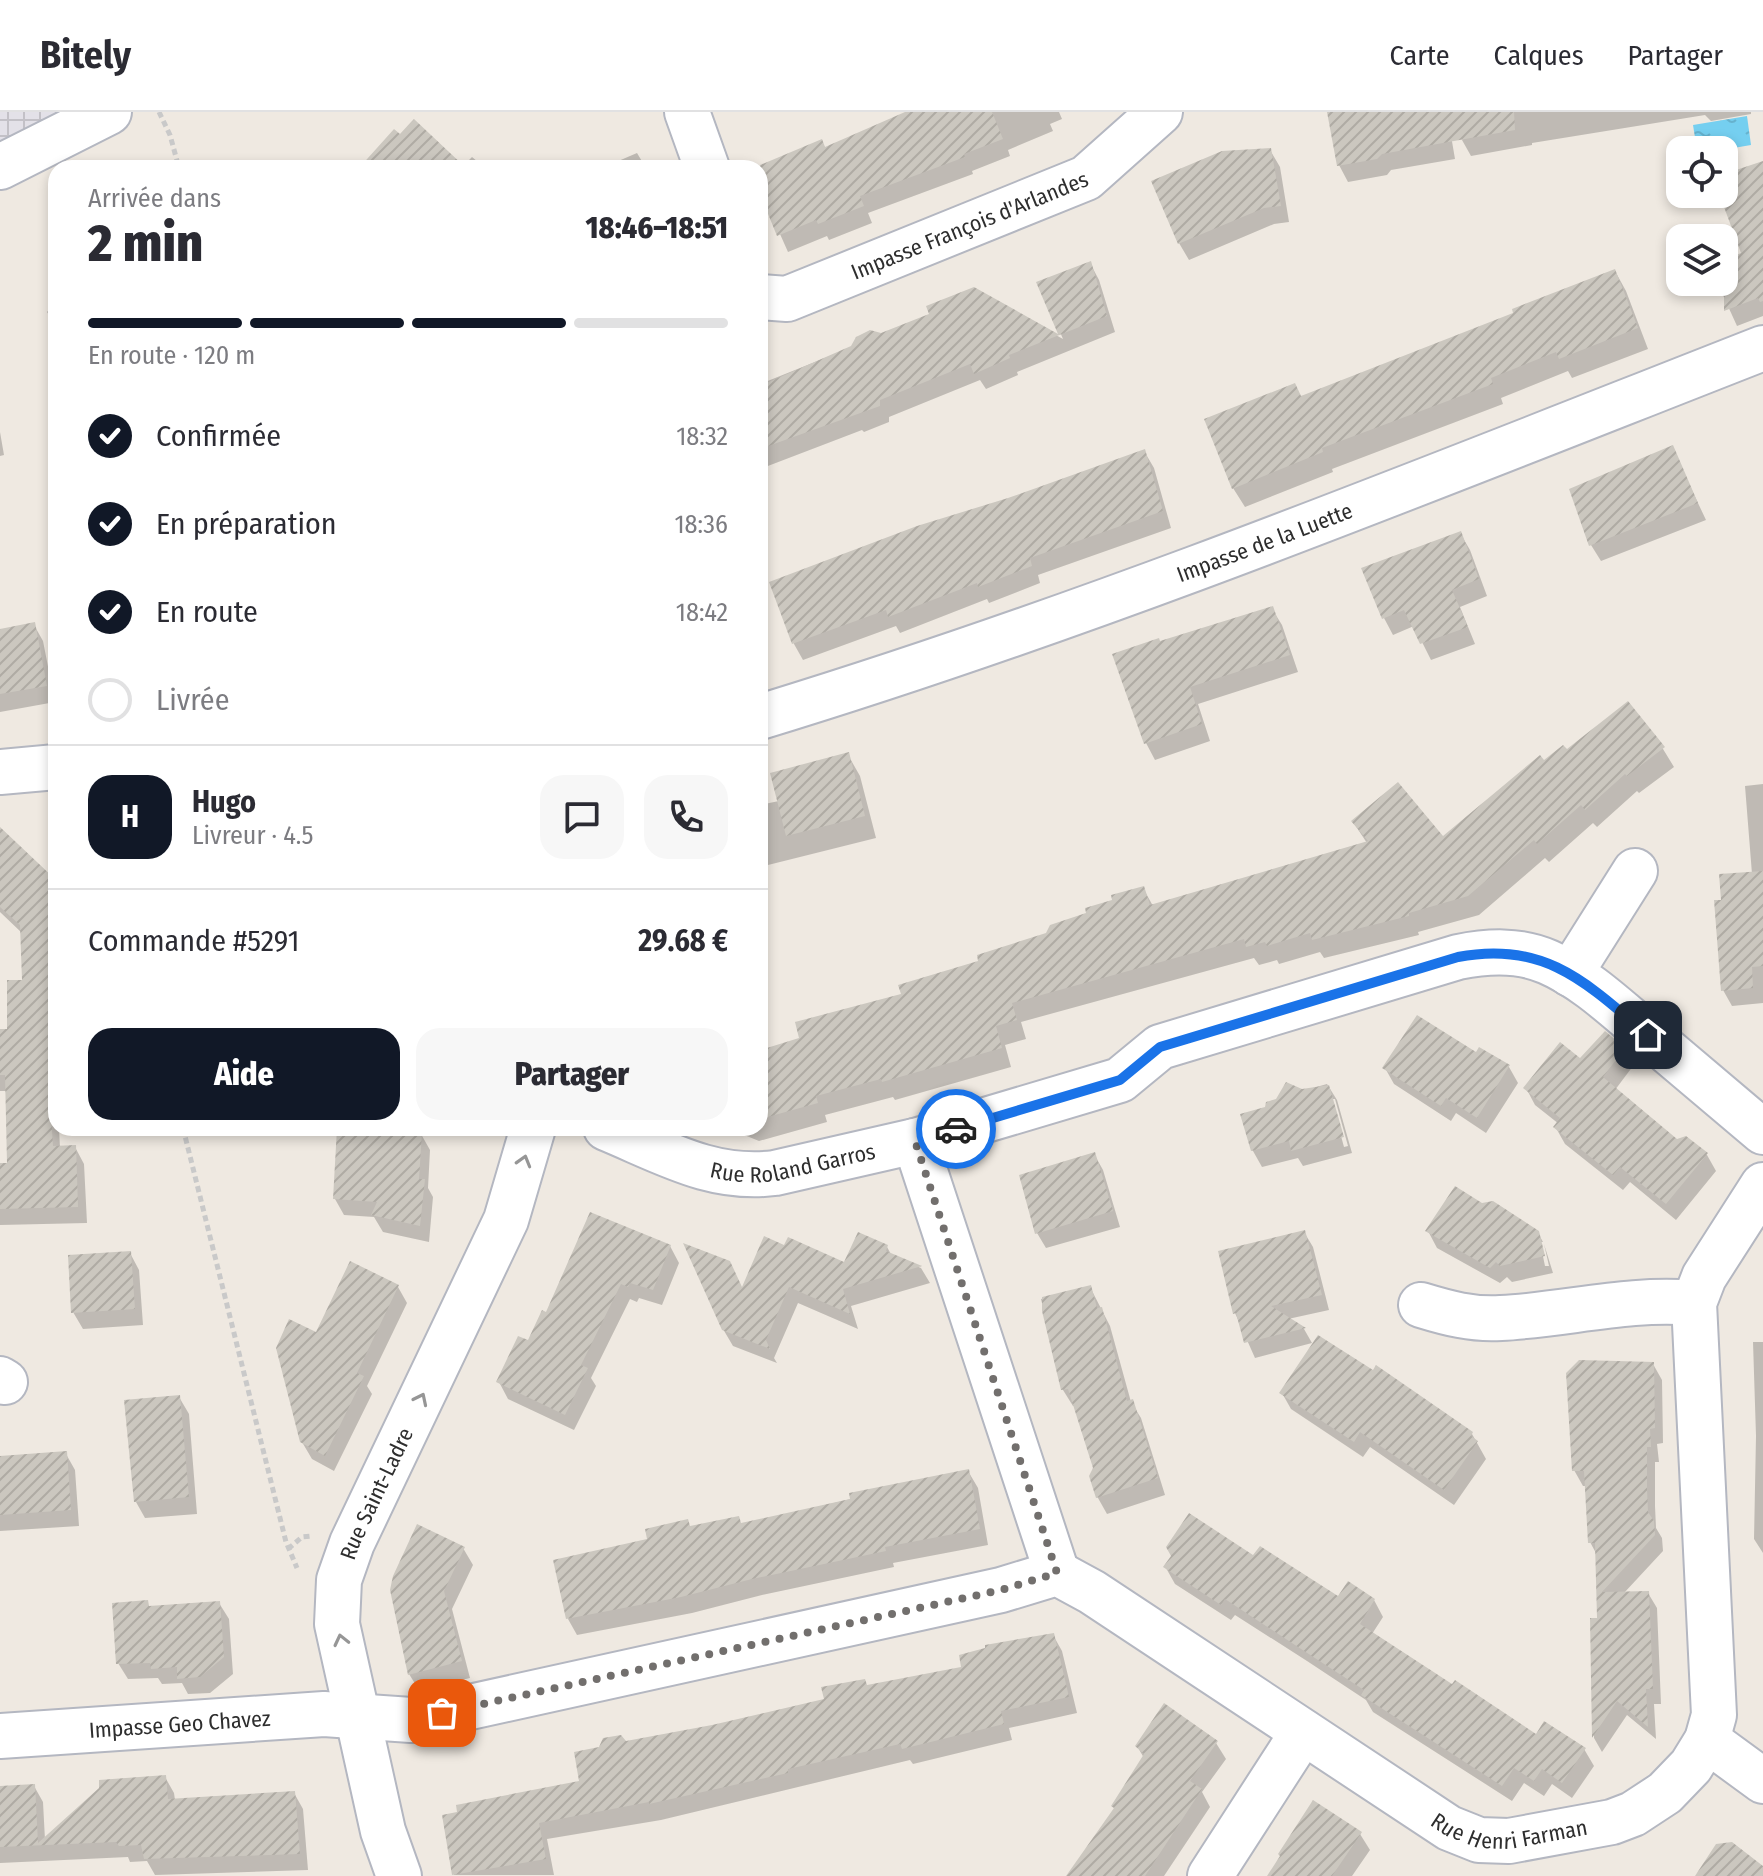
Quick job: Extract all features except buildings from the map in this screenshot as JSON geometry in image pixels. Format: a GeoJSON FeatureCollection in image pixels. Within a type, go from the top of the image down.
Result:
{"type":"FeatureCollection","features":[{"type":"Feature","properties":{"kind":"street"},"geometry":{"type":"LineString","coordinates":[[0,167],[109,112]]}},
{"type":"Feature","properties":{"kind":"street"},"geometry":{"type":"LineString","coordinates":[[687,112],[704,160]]}},
{"type":"Feature","properties":{"kind":"street","name":"Impasse François d'Arlandes"},"geometry":{"type":"LineString","coordinates":[[768,298],[787,299],[1086,178],[1160,112]]}},
{"type":"Feature","properties":{"kind":"street","name":"Impasse de la Luette"},"geometry":{"type":"LineString","coordinates":[[768,714],[999,640],[1146,586],[1311,525],[1763,348]]}},
{"type":"Feature","properties":{"kind":"street"},"geometry":{"type":"LineString","coordinates":[[0,772],[48,768]]}},
{"type":"Feature","properties":{"kind":"street"},"geometry":{"type":"LineString","coordinates":[[1570,974],[1635,871]]}},
{"type":"Feature","properties":{"kind":"street","name":"Rue Roland Garros"},"geometry":{"type":"LineString","coordinates":[[626,1136],[711,1171],[733,1175],[775,1173],[915,1141],[1120,1080],[1160,1047],[1486,951],[1516,953],[1547,961],[1570,974],[1602,996],[1763,1132]]}},
{"type":"Feature","properties":{"kind":"street","name":"Rue Saint-Ladre"},"geometry":{"type":"LineString","coordinates":[[399,1876],[383,1831],[337,1624],[339,1580],[352,1543],[506,1220],[531,1136]]}},
{"type":"Feature","properties":{"kind":"street"},"geometry":{"type":"LineString","coordinates":[[359,1716],[411,1720],[1001,1590],[1057,1573],[915,1141]]}},
{"type":"Feature","properties":{"kind":"street","name":"Rue Henri Farman"},"geometry":{"type":"LineString","coordinates":[[1057,1573],[1092,1592],[1449,1828],[1479,1840],[1509,1841],[1612,1822],[1633,1814],[1679,1780],[1707,1740],[1714,1715],[1694,1303],[1704,1277],[1763,1185]]}},
{"type":"Feature","properties":{"kind":"street"},"geometry":{"type":"LineString","coordinates":[[1421,1305],[1454,1315],[1498,1319],[1664,1300],[1694,1303]]}},
{"type":"Feature","properties":{"kind":"street","name":"Impasse Geo Chavez"},"geometry":{"type":"LineString","coordinates":[[0,1736],[324,1714],[359,1716]]}},
{"type":"Feature","properties":{"kind":"street"},"geometry":{"type":"LineString","coordinates":[[1210,1876],[1303,1732]]}},
{"type":"Feature","properties":{"kind":"street"},"geometry":{"type":"LineString","coordinates":[[1707,1740],[1763,1781]]}},
{"type":"Feature","properties":{"kind":"path"},"geometry":{"type":"LineString","coordinates":[[159,112],[177,160]]}},
{"type":"Feature","properties":{"kind":"path"},"geometry":{"type":"LineString","coordinates":[[185,1136],[286,1542],[307,1592],[337,1624]]}},
{"type":"Feature","properties":{"kind":"shaded area"},"geometry":{"type":"Polygon","coordinates":[[[0,112],[109,112],[0,167],[0,112]]]}},
{"type":"Feature","properties":{"kind":"water"},"geometry":{"type":"Polygon","coordinates":[[[1747,116],[1751,145],[1738,147],[1738,136],[1695,136],[1693,125],[1747,116]]]}},
{"type":"Feature","properties":{"kind":"way so far"},"geometry":{"type":"LineString","coordinates":[[442,1713],[1001,1590],[1057,1573],[915,1141],[956,1129]]}},
{"type":"Feature","properties":{"kind":"route"},"geometry":{"type":"LineString","coordinates":[[956,1129],[1120,1080],[1160,1047],[1486,951],[1516,953],[1547,961],[1602,996],[1648,1035]]}}]}
